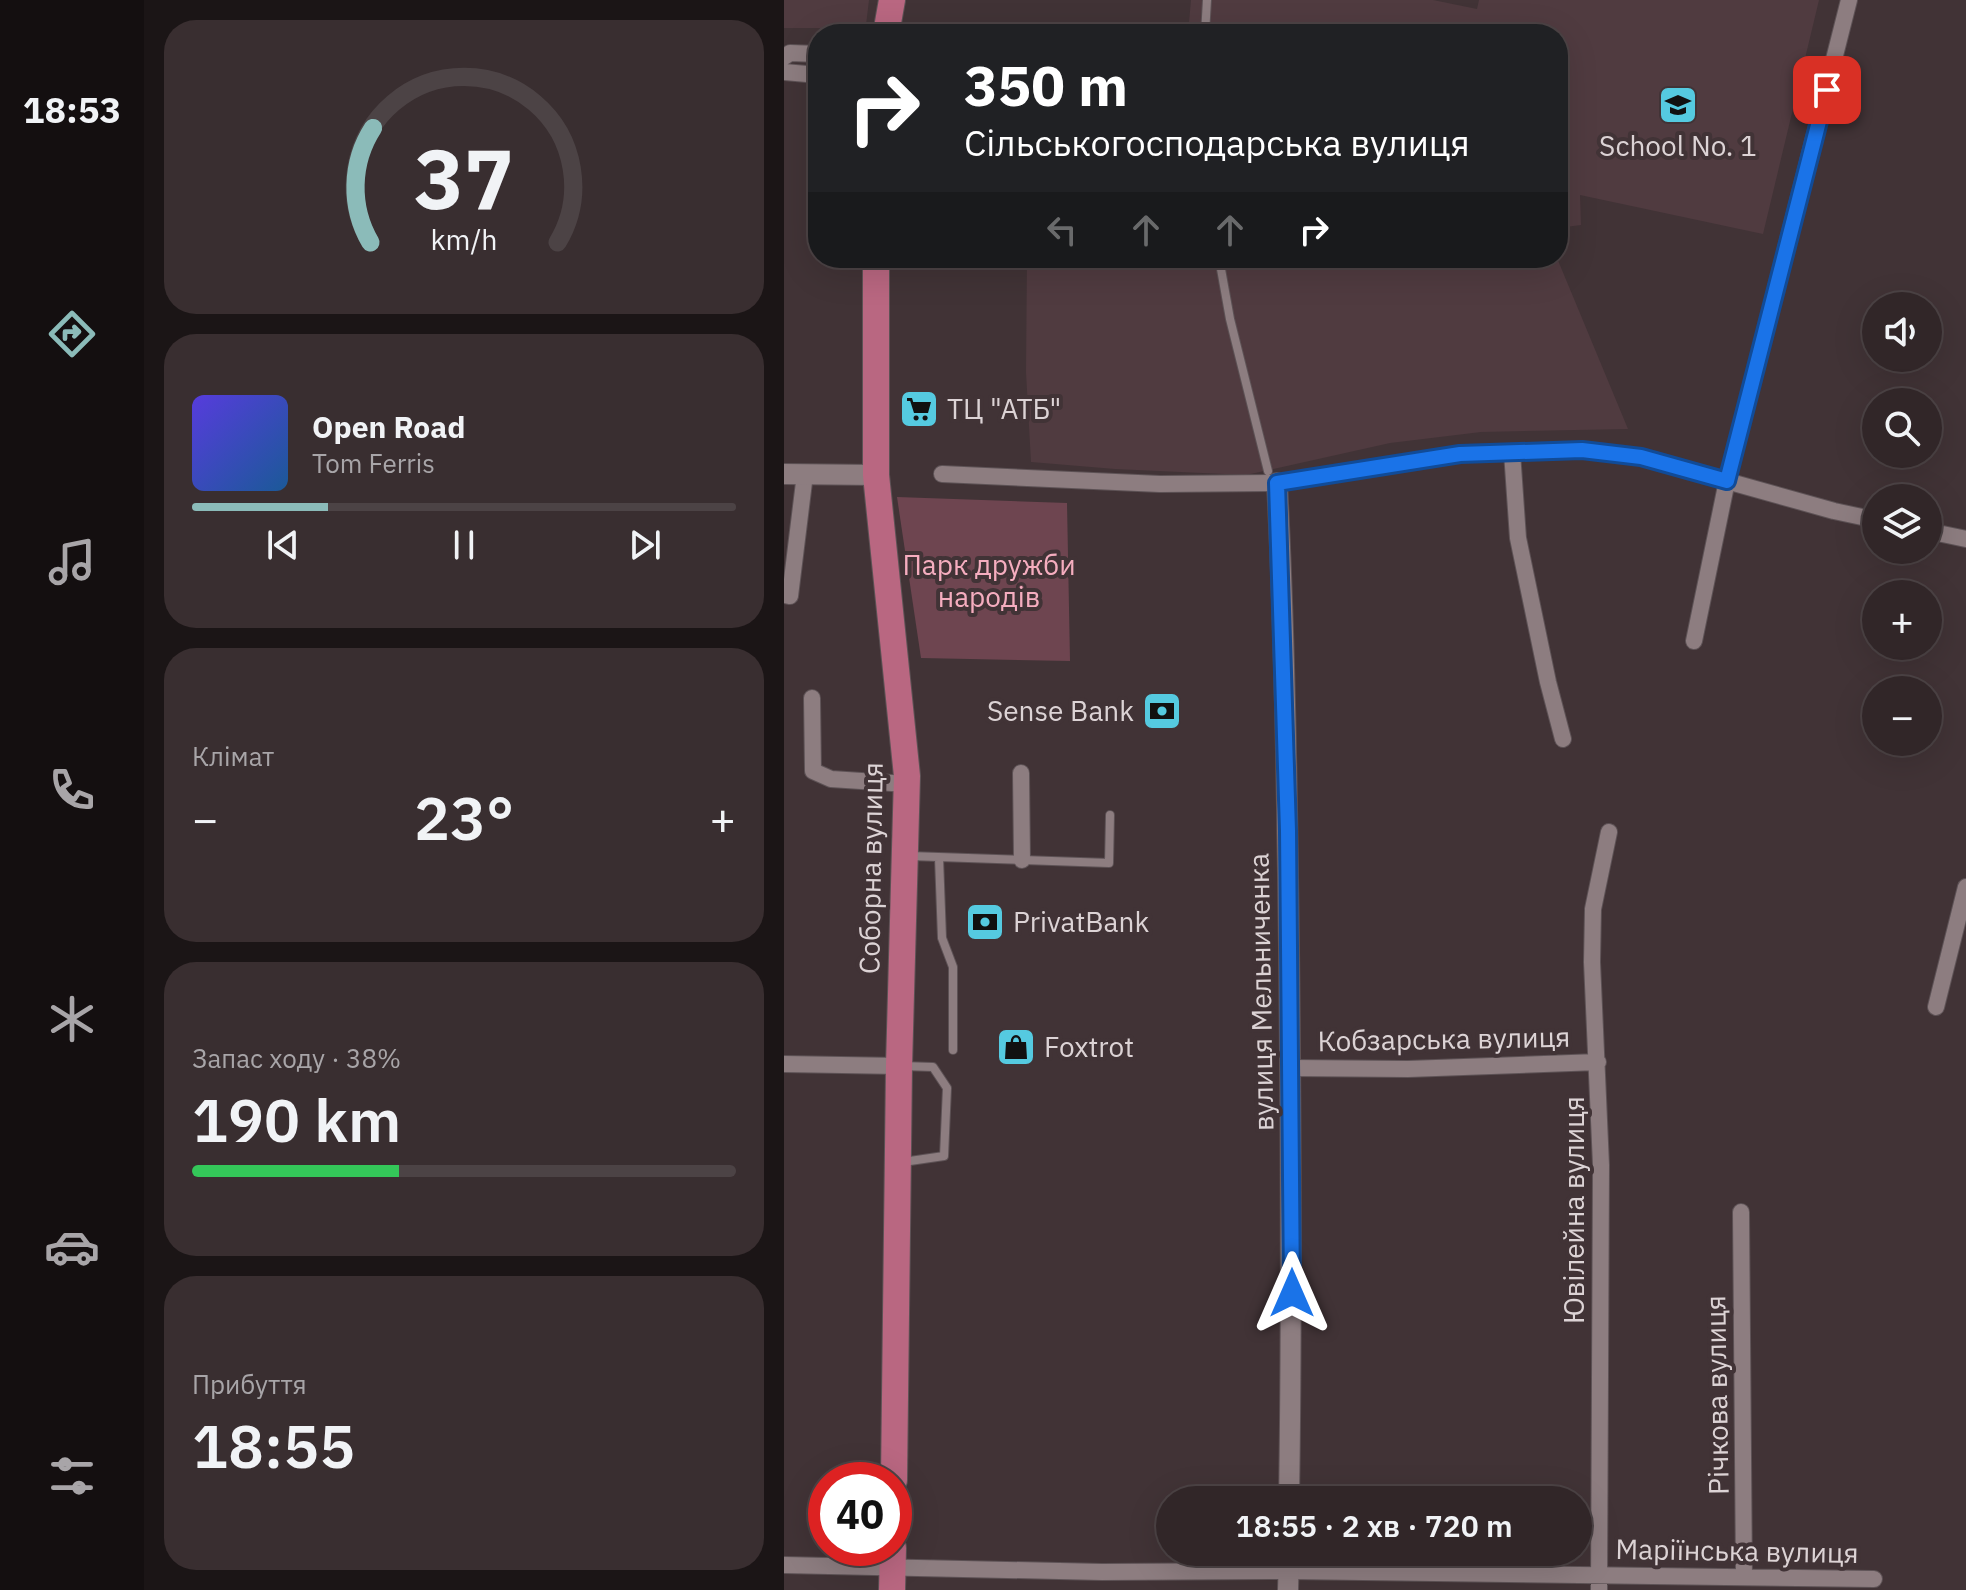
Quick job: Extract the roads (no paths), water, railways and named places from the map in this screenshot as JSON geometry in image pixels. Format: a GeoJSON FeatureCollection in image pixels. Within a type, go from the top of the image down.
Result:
{"type":"FeatureCollection","features":[{"type":"Feature","properties":{"kind":"main road"},"geometry":{"type":"LineString","coordinates":[[888,24],[892,0]]}},
{"type":"Feature","properties":{"kind":"main road","name":"Соборна вулиця"},"geometry":{"type":"LineString","coordinates":[[876,268],[876,475],[907,784],[899,1066],[894,1462]]}},
{"type":"Feature","properties":{"kind":"street"},"geometry":{"type":"LineString","coordinates":[[1694,641],[1727,481],[1849,0]]}},
{"type":"Feature","properties":{"kind":"street"},"geometry":{"type":"LineString","coordinates":[[784,57],[790,53],[808,54]]}},
{"type":"Feature","properties":{"kind":"street"},"geometry":{"type":"LineString","coordinates":[[784,72],[808,74]]}},
{"type":"Feature","properties":{"kind":"street"},"geometry":{"type":"LineString","coordinates":[[942,474],[1160,484],[1272,477],[1460,454],[1582,450],[1626,455],[1862,517]]}},
{"type":"Feature","properties":{"kind":"street"},"geometry":{"type":"LineString","coordinates":[[1512,452],[1518,538],[1563,739]]}},
{"type":"Feature","properties":{"kind":"street"},"geometry":{"type":"LineString","coordinates":[[784,595],[790,596],[794,474],[876,475]]}},
{"type":"Feature","properties":{"kind":"street","name":"вулиця Мельниченка"},"geometry":{"type":"LineString","coordinates":[[1272,477],[1288,831],[1292,1263],[1289,1486]]}},
{"type":"Feature","properties":{"kind":"street"},"geometry":{"type":"LineString","coordinates":[[1942,534],[1966,539]]}},
{"type":"Feature","properties":{"kind":"street"},"geometry":{"type":"LineString","coordinates":[[812,698],[813,771],[831,779],[907,784]]}},
{"type":"Feature","properties":{"kind":"street"},"geometry":{"type":"LineString","coordinates":[[1021,773],[1022,860]]}},
{"type":"Feature","properties":{"kind":"street","name":"Ювілейна вулиця"},"geometry":{"type":"LineString","coordinates":[[1599,1582],[1601,1165],[1592,962],[1593,909],[1609,832]]}},
{"type":"Feature","properties":{"kind":"street"},"geometry":{"type":"LineString","coordinates":[[1936,1007],[1966,887]]}},
{"type":"Feature","properties":{"kind":"street","name":"Кобзарська вулиця"},"geometry":{"type":"LineString","coordinates":[[1290,1068],[1408,1069],[1598,1062]]}},
{"type":"Feature","properties":{"kind":"street"},"geometry":{"type":"LineString","coordinates":[[784,1064],[899,1066]]}},
{"type":"Feature","properties":{"kind":"street","name":"Річкова вулиця"},"geometry":{"type":"LineString","coordinates":[[1741,1212],[1744,1577]]}},
{"type":"Feature","properties":{"kind":"street","name":"Маріїнська вулиця"},"geometry":{"type":"LineString","coordinates":[[784,1565],[1162,1573],[1289,1571],[1599,1582],[1744,1577],[1874,1579]]}},
{"type":"Feature","properties":{"kind":"lane"},"geometry":{"type":"LineString","coordinates":[[1206,24],[1207,0]]}},
{"type":"Feature","properties":{"kind":"lane"},"geometry":{"type":"LineString","coordinates":[[1221,268],[1230,319],[1272,477]]}},
{"type":"Feature","properties":{"kind":"lane"},"geometry":{"type":"LineString","coordinates":[[905,856],[1109,863],[1110,815]]}},
{"type":"Feature","properties":{"kind":"lane"},"geometry":{"type":"LineString","coordinates":[[939,858],[942,938],[953,967],[953,1050]]}},
{"type":"Feature","properties":{"kind":"lane"},"geometry":{"type":"LineString","coordinates":[[898,1163],[944,1156],[947,1088],[933,1067],[899,1066]]}},
{"type":"Feature","properties":{"kind":"place","name":"School No. 1"},"geometry":{"type":"Point","coordinates":[1678,105]}},
{"type":"Feature","properties":{"kind":"place","name":"ТЦ \"АТБ\""},"geometry":{"type":"Point","coordinates":[919,409]}},
{"type":"Feature","properties":{"kind":"place","name":"Sense Bank"},"geometry":{"type":"Point","coordinates":[1162,711]}},
{"type":"Feature","properties":{"kind":"place","name":"PrivatBank"},"geometry":{"type":"Point","coordinates":[985,922]}},
{"type":"Feature","properties":{"kind":"place","name":"Foxtrot"},"geometry":{"type":"Point","coordinates":[1016,1047]}},
{"type":"Feature","properties":{"kind":"park label","name":"Парк дружби народів"},"geometry":{"type":"Point","coordinates":[989,581]}}]}
